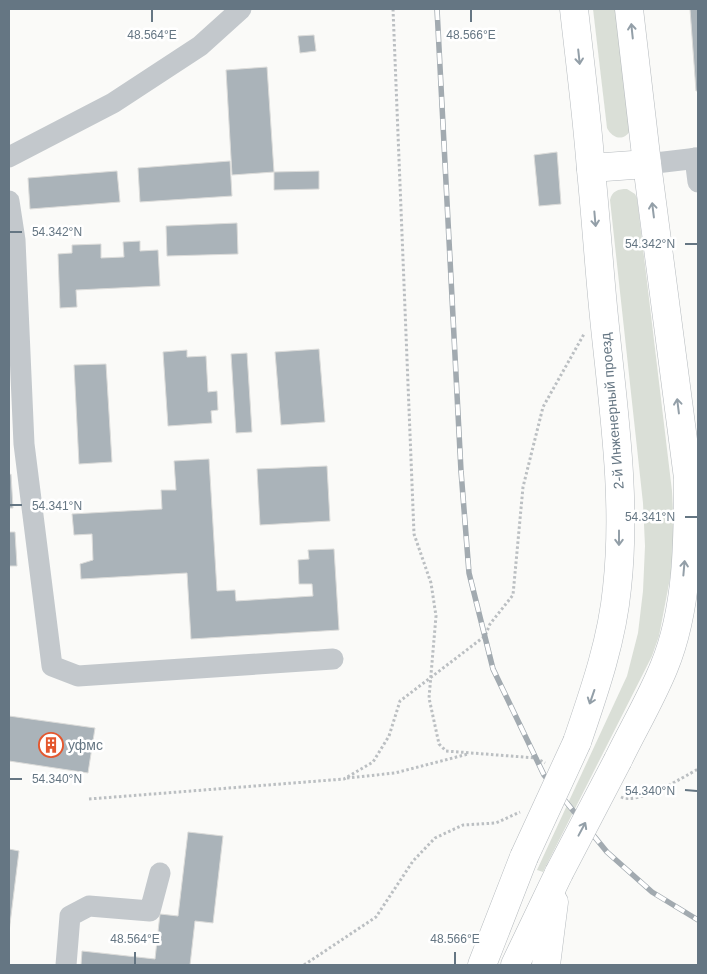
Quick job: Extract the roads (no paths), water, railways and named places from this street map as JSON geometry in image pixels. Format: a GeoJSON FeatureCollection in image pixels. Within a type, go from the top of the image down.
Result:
{"type":"FeatureCollection","features":[{"type":"Feature","properties":{"kind":"main road","name":"2-й Инженерный проезд"},"geometry":{"type":"LineString","coordinates":[[482,965],[524,857],[577,742],[605,652],[617,590],[620,558],[618,459],[574,9]]}},
{"type":"Feature","properties":{"kind":"main road"},"geometry":{"type":"LineString","coordinates":[[515,965],[559,872],[618,760],[664,666],[673,636],[689,604],[688,478],[629,9]]}},
{"type":"Feature","properties":{"kind":"main road"},"geometry":{"type":"LineString","coordinates":[[591,168],[647,164]]}},
{"type":"Feature","properties":{"kind":"main road"},"geometry":{"type":"LineString","coordinates":[[546,965],[559,872]]}},
{"type":"Feature","properties":{"kind":"main road"},"geometry":{"type":"LineString","coordinates":[[465,965],[490,920],[508,898]]}},
{"type":"Feature","properties":{"kind":"lane"},"geometry":{"type":"LineString","coordinates":[[9,156],[113,104],[200,46],[241,9]]}},
{"type":"Feature","properties":{"kind":"lane"},"geometry":{"type":"LineString","coordinates":[[647,164],[697,158],[698,182]]}},
{"type":"Feature","properties":{"kind":"lane"},"geometry":{"type":"LineString","coordinates":[[9,201],[16,240],[17,444],[52,666],[78,676],[333,659]]}},
{"type":"Feature","properties":{"kind":"lane"},"geometry":{"type":"LineString","coordinates":[[66,965],[70,916],[89,906],[150,911],[160,873]]}},
{"type":"Feature","properties":{"kind":"railway"},"geometry":{"type":"LineString","coordinates":[[437,9],[461,471],[469,573],[493,669],[544,775],[607,852],[652,892],[698,920]]}},
{"type":"Feature","properties":{"kind":"place","name":"уфмс"},"geometry":{"type":"Point","coordinates":[51,745]}}]}
